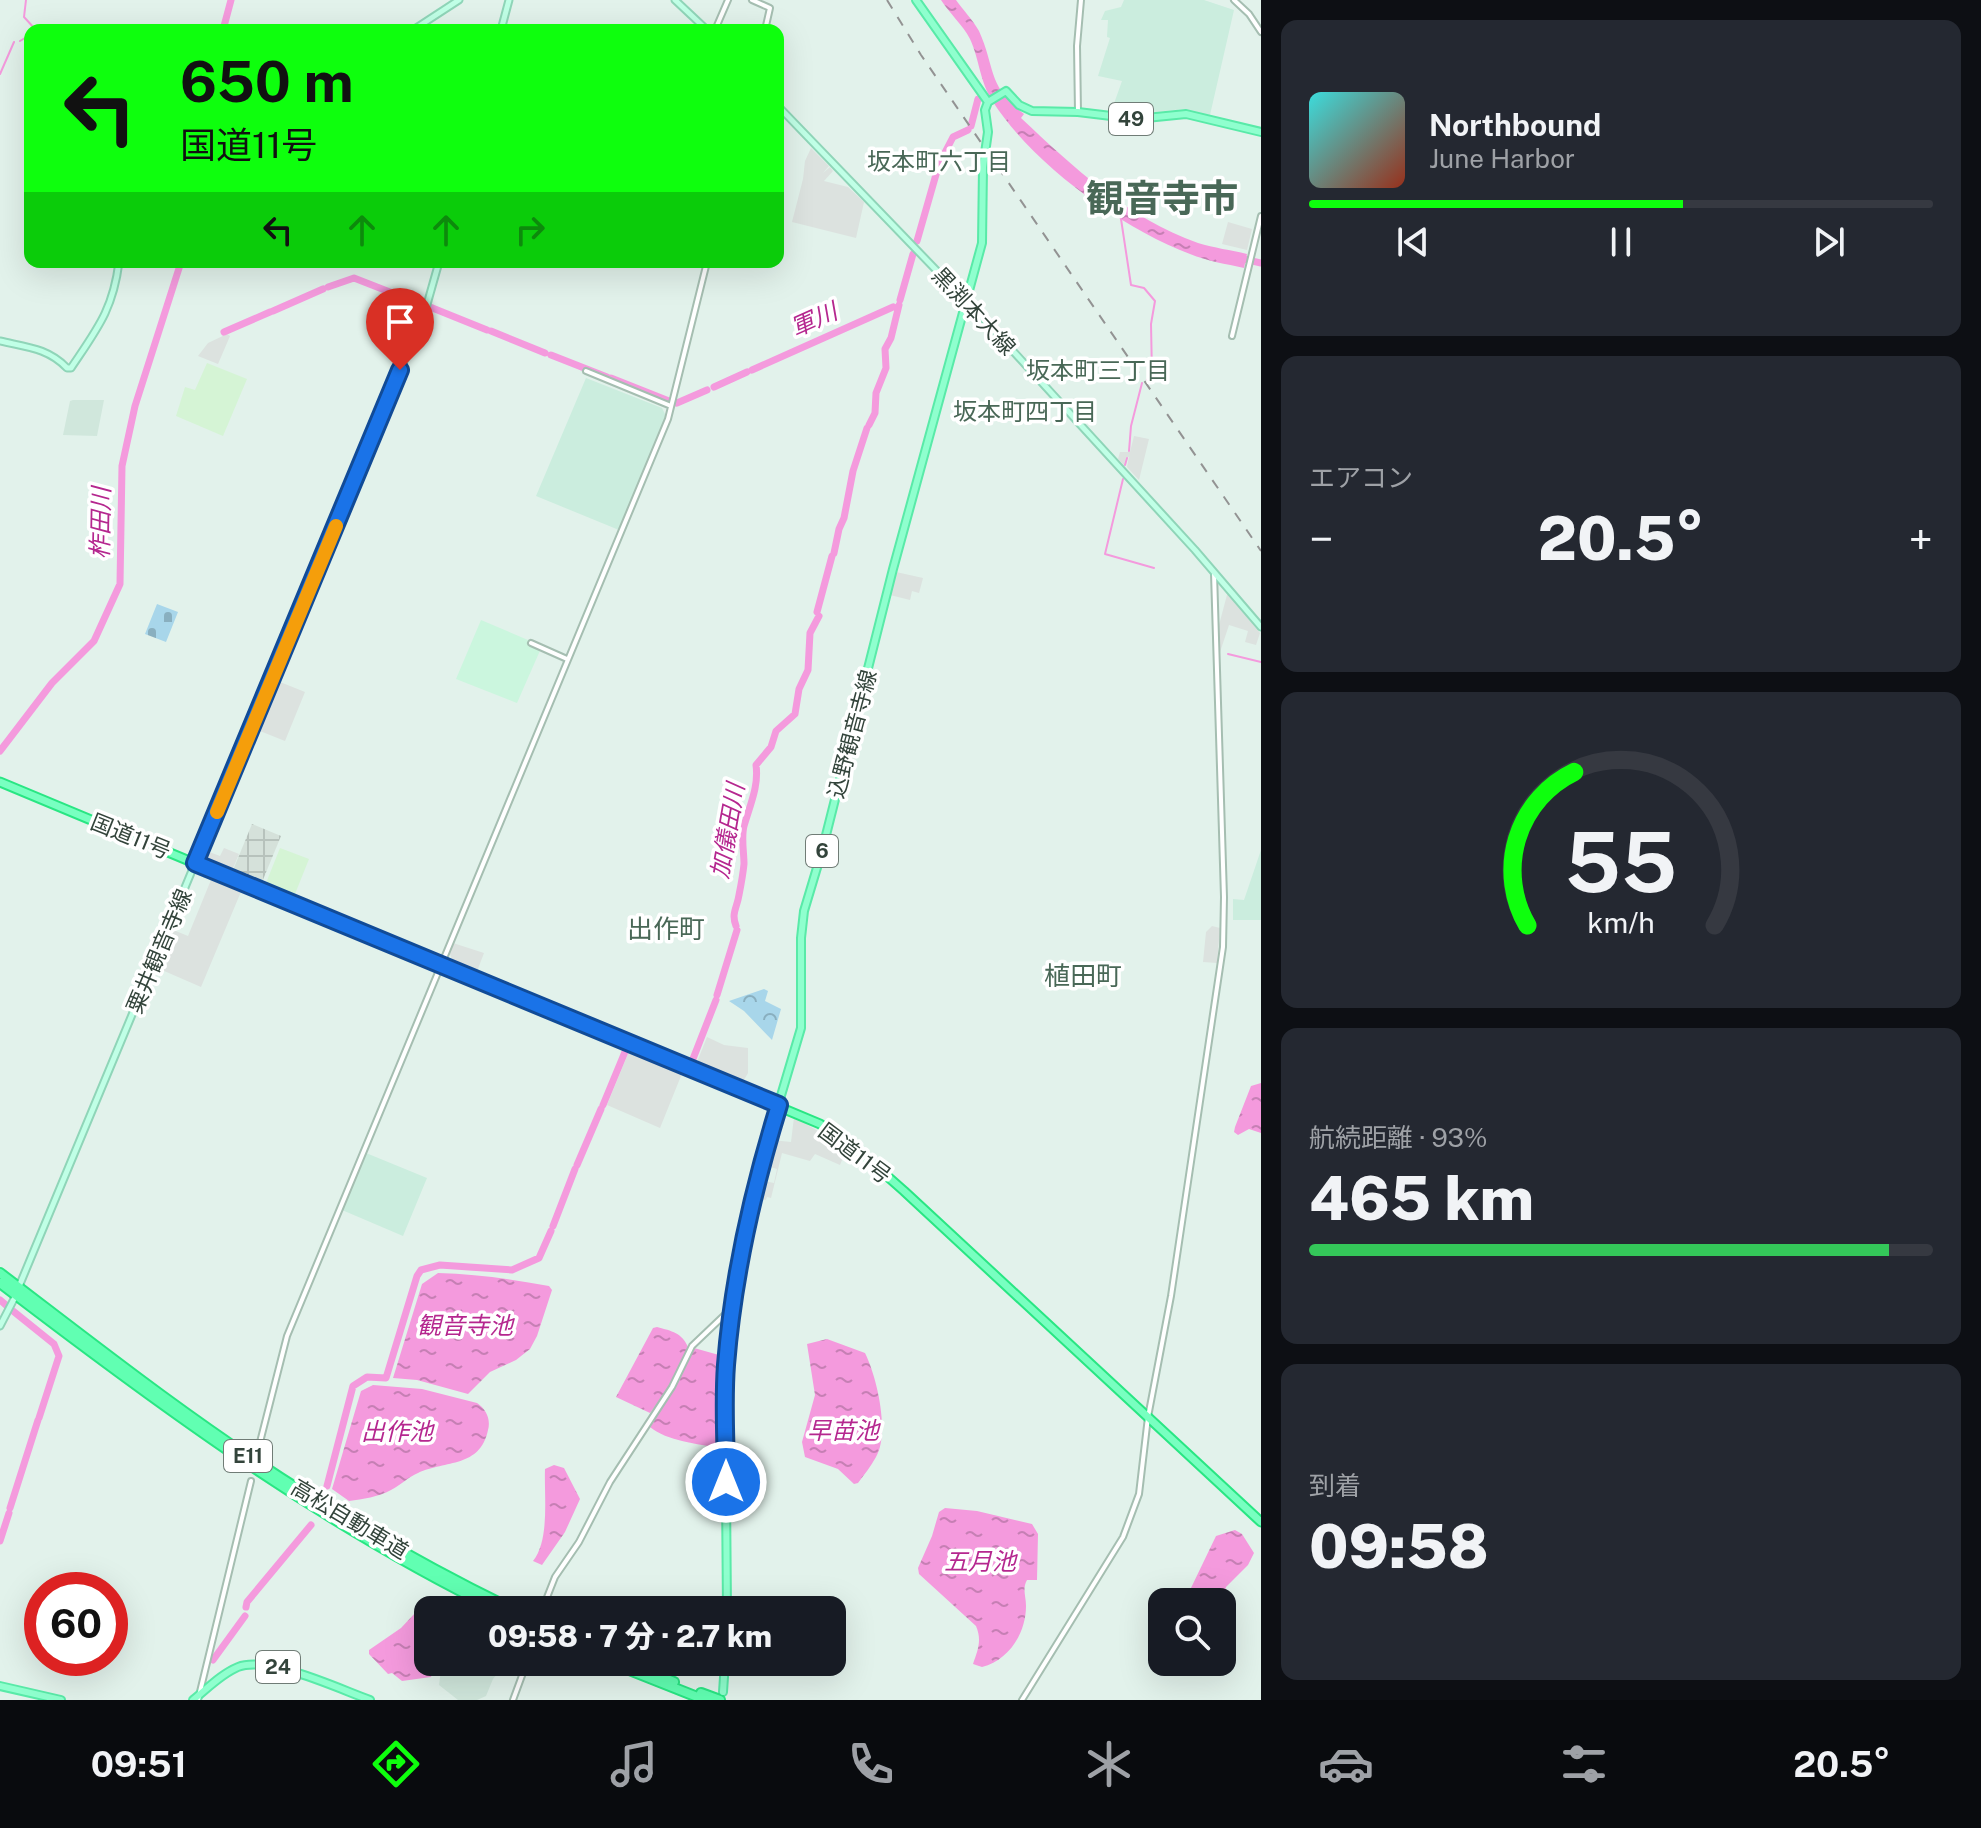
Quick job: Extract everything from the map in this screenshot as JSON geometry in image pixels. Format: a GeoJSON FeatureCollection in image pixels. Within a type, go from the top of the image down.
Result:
{"type":"FeatureCollection","features":[{"type":"Feature","properties":{"kind":"highway","name":"国道11号"},"geometry":{"type":"LineString","coordinates":[[3,783],[820,1124],[870,1160],[1261,1522]]}},
{"type":"Feature","properties":{"kind":"highway","name":"高松自動車道"},"geometry":{"type":"LineString","coordinates":[[0,1273],[120,1364],[279,1477],[391,1545],[488,1596]]}},
{"type":"Feature","properties":{"kind":"highway","name":"高松自動車道"},"geometry":{"type":"LineString","coordinates":[[0,1283],[114,1371],[274,1482],[396,1557],[471,1596]]}},
{"type":"Feature","properties":{"kind":"highway"},"geometry":{"type":"LineString","coordinates":[[644,1676],[705,1700]]}},
{"type":"Feature","properties":{"kind":"highway"},"geometry":{"type":"LineString","coordinates":[[666,1676],[722,1696]]}},
{"type":"Feature","properties":{"kind":"main road"},"geometry":{"type":"LineString","coordinates":[[422,24],[459,0]]}},
{"type":"Feature","properties":{"kind":"main road"},"geometry":{"type":"LineString","coordinates":[[503,24],[509,0]]}},
{"type":"Feature","properties":{"kind":"main road"},"geometry":{"type":"LineString","coordinates":[[675,0],[701,24]]}},
{"type":"Feature","properties":{"kind":"main road"},"geometry":{"type":"LineString","coordinates":[[916,0],[989,101]]}},
{"type":"Feature","properties":{"kind":"main road","name":"49"},"geometry":{"type":"LineString","coordinates":[[989,101],[1006,91],[1027,109],[1136,119],[1186,114],[1261,132]]}},
{"type":"Feature","properties":{"kind":"main road","name":"込野観音寺線"},"geometry":{"type":"LineString","coordinates":[[727,1596],[725,1378],[753,1190],[801,1028],[804,911],[983,231],[983,167],[988,132],[985,110],[989,101]]}},
{"type":"Feature","properties":{"kind":"main road","name":"黒渕本大線"},"geometry":{"type":"LineString","coordinates":[[784,112],[966,302],[1214,570],[1261,627]]}},
{"type":"Feature","properties":{"kind":"main road"},"geometry":{"type":"LineString","coordinates":[[0,341],[49,353],[71,368],[107,314],[118,268]]}},
{"type":"Feature","properties":{"kind":"main road","name":"粟井観音寺線"},"geometry":{"type":"LineString","coordinates":[[20,1284],[421,321],[437,268]]}},
{"type":"Feature","properties":{"kind":"main road"},"geometry":{"type":"LineString","coordinates":[[0,1326],[14,1299]]}},
{"type":"Feature","properties":{"kind":"main road","name":"24"},"geometry":{"type":"LineString","coordinates":[[197,1698],[232,1670],[254,1663],[275,1666],[370,1700]]}},
{"type":"Feature","properties":{"kind":"main road"},"geometry":{"type":"LineString","coordinates":[[722,1696],[724,1676]]}},
{"type":"Feature","properties":{"kind":"main road"},"geometry":{"type":"LineString","coordinates":[[0,1686],[61,1700]]}},
{"type":"Feature","properties":{"kind":"street"},"geometry":{"type":"LineString","coordinates":[[718,24],[728,0]]}},
{"type":"Feature","properties":{"kind":"street"},"geometry":{"type":"LineString","coordinates":[[752,0],[770,8],[766,24]]}},
{"type":"Feature","properties":{"kind":"street"},"geometry":{"type":"LineString","coordinates":[[1078,112],[1077,46],[1081,0]]}},
{"type":"Feature","properties":{"kind":"street"},"geometry":{"type":"LineString","coordinates":[[1234,0],[1249,14],[1261,32]]}},
{"type":"Feature","properties":{"kind":"street"},"geometry":{"type":"LineString","coordinates":[[1232,336],[1261,216]]}},
{"type":"Feature","properties":{"kind":"street"},"geometry":{"type":"LineString","coordinates":[[258,1450],[287,1336],[671,406],[706,268]]}},
{"type":"Feature","properties":{"kind":"street"},"geometry":{"type":"LineString","coordinates":[[586,371],[671,406]]}},
{"type":"Feature","properties":{"kind":"street"},"geometry":{"type":"LineString","coordinates":[[1022,1700],[1128,1526],[1143,1475],[1148,1417],[1171,1296],[1223,947],[1214,570]]}},
{"type":"Feature","properties":{"kind":"street"},"geometry":{"type":"LineString","coordinates":[[531,643],[567,659]]}},
{"type":"Feature","properties":{"kind":"street"},"geometry":{"type":"LineString","coordinates":[[548,1596],[555,1577],[579,1542],[610,1482],[672,1387],[692,1346],[734,1306]]}},
{"type":"Feature","properties":{"kind":"street"},"geometry":{"type":"LineString","coordinates":[[197,1698],[251,1481]]}},
{"type":"Feature","properties":{"kind":"street"},"geometry":{"type":"LineString","coordinates":[[513,1700],[522,1676]]}},
{"type":"Feature","properties":{"kind":"shaded area"},"geometry":{"type":"Polygon","coordinates":[[[1124,0],[1204,0],[1234,10],[1210,115],[1183,109],[1155,112],[1121,109],[1111,112],[1122,81],[1098,76],[1110,38],[1107,37],[1108,20],[1101,20],[1105,11],[1121,7],[1124,0]]]}},
{"type":"Feature","properties":{"kind":"shaded area"},"geometry":{"type":"Polygon","coordinates":[[[811,148],[829,166],[823,173],[830,167],[833,171],[824,181],[848,187],[864,202],[856,238],[792,222],[805,161],[811,148]]]}},
{"type":"Feature","properties":{"kind":"shaded area"},"geometry":{"type":"Polygon","coordinates":[[[1228,222],[1252,229],[1247,250],[1222,244],[1228,222]]]}},
{"type":"Feature","properties":{"kind":"shaded area"},"geometry":{"type":"Polygon","coordinates":[[[227,334],[230,336],[218,364],[198,356],[208,343],[227,334]]]}},
{"type":"Feature","properties":{"kind":"shaded area"},"geometry":{"type":"Polygon","coordinates":[[[207,363],[247,379],[223,436],[176,416],[185,387],[195,390],[207,363]]]}},
{"type":"Feature","properties":{"kind":"shaded area"},"geometry":{"type":"Polygon","coordinates":[[[586,378],[662,408],[666,416],[619,530],[536,496],[586,378]]]}},
{"type":"Feature","properties":{"kind":"shaded area"},"geometry":{"type":"Polygon","coordinates":[[[104,400],[97,436],[63,435],[70,401],[104,400]]]}},
{"type":"Feature","properties":{"kind":"shaded area"},"geometry":{"type":"Polygon","coordinates":[[[1134,436],[1149,439],[1139,480],[1127,467],[1129,457],[1126,457],[1124,465],[1118,459],[1120,452],[1130,452],[1134,436]]]}},
{"type":"Feature","properties":{"kind":"shaded area"},"geometry":{"type":"Polygon","coordinates":[[[896,572],[923,578],[919,593],[912,591],[910,600],[890,595],[896,572]]]}},
{"type":"Feature","properties":{"kind":"shaded area"},"geometry":{"type":"Polygon","coordinates":[[[1227,595],[1260,633],[1256,645],[1245,642],[1248,631],[1229,625],[1219,655],[1219,625],[1227,595]]]}},
{"type":"Feature","properties":{"kind":"shaded area"},"geometry":{"type":"Polygon","coordinates":[[[481,620],[542,646],[517,703],[456,679],[481,620]]]}},
{"type":"Feature","properties":{"kind":"shaded area"},"geometry":{"type":"Polygon","coordinates":[[[275,680],[305,692],[285,741],[255,729],[275,680]]]}},
{"type":"Feature","properties":{"kind":"shaded area"},"geometry":{"type":"Polygon","coordinates":[[[252,824],[281,836],[260,887],[231,875],[252,824]]]}},
{"type":"Feature","properties":{"kind":"shaded area"},"geometry":{"type":"Polygon","coordinates":[[[224,848],[239,854],[231,873],[204,862],[201,857],[204,850],[220,856],[224,848]]]}},
{"type":"Feature","properties":{"kind":"shaded area"},"geometry":{"type":"Polygon","coordinates":[[[280,848],[309,859],[293,899],[264,888],[280,848]]]}},
{"type":"Feature","properties":{"kind":"shaded area"},"geometry":{"type":"Polygon","coordinates":[[[1261,850],[1261,920],[1233,920],[1233,899],[1244,900],[1261,850]]]}},
{"type":"Feature","properties":{"kind":"shaded area"},"geometry":{"type":"Polygon","coordinates":[[[213,875],[243,887],[201,987],[155,967],[171,929],[188,936],[213,875]]]}},
{"type":"Feature","properties":{"kind":"shaded area"},"geometry":{"type":"Polygon","coordinates":[[[1212,926],[1220,928],[1217,963],[1203,962],[1206,932],[1212,926]]]}},
{"type":"Feature","properties":{"kind":"shaded area"},"geometry":{"type":"Polygon","coordinates":[[[453,943],[484,953],[476,974],[455,966],[449,952],[453,943]]]}},
{"type":"Feature","properties":{"kind":"shaded area"},"geometry":{"type":"Polygon","coordinates":[[[707,1037],[724,1045],[748,1048],[748,1073],[741,1085],[695,1067],[707,1037]]]}},
{"type":"Feature","properties":{"kind":"shaded area"},"geometry":{"type":"Polygon","coordinates":[[[630,1049],[683,1071],[660,1128],[607,1105],[630,1049]]]}},
{"type":"Feature","properties":{"kind":"shaded area"},"geometry":{"type":"Polygon","coordinates":[[[794,1117],[847,1148],[840,1165],[815,1154],[810,1161],[782,1153],[771,1198],[754,1198],[759,1180],[774,1183],[777,1169],[764,1165],[772,1140],[791,1142],[794,1117]]]}},
{"type":"Feature","properties":{"kind":"shaded area"},"geometry":{"type":"Polygon","coordinates":[[[366,1153],[427,1178],[403,1236],[342,1210],[366,1153]]]}},
{"type":"Feature","properties":{"kind":"shaded area"},"geometry":{"type":"Polygon","coordinates":[[[440,1676],[495,1676],[486,1696],[477,1700],[458,1700],[439,1685],[440,1676]]]}},
{"type":"Feature","properties":{"kind":"green space"},"geometry":{"type":"Polygon","coordinates":[[[157,604],[178,612],[166,642],[145,634],[157,604]]]}},
{"type":"Feature","properties":{"kind":"green space"},"geometry":{"type":"Polygon","coordinates":[[[764,989],[768,991],[765,1001],[781,1009],[772,1040],[744,1011],[729,1001],[764,989]]]}},
{"type":"Feature","properties":{"kind":"water"},"geometry":{"type":"Polygon","coordinates":[[[941,0],[956,0],[971,19],[979,31],[994,76],[1004,95],[1024,114],[1021,118],[1061,155],[1125,206],[1172,233],[1198,243],[1247,254],[1244,268],[1203,259],[1135,228],[1055,171],[1010,126],[993,102],[970,39],[941,0]]]}},
{"type":"Feature","properties":{"kind":"water"},"geometry":{"type":"Polygon","coordinates":[[[1261,1083],[1261,1133],[1249,1129],[1238,1135],[1234,1132],[1235,1127],[1251,1086],[1261,1083]]]}},
{"type":"Feature","properties":{"kind":"water","name":"観音寺池"},"geometry":{"type":"Polygon","coordinates":[[[438,1273],[508,1279],[549,1286],[552,1290],[530,1349],[516,1360],[490,1372],[468,1394],[417,1380],[393,1378],[422,1284],[438,1273]]]}},
{"type":"Feature","properties":{"kind":"water"},"geometry":{"type":"Polygon","coordinates":[[[653,1328],[680,1336],[688,1347],[669,1388],[650,1413],[616,1397],[653,1328]]]}},
{"type":"Feature","properties":{"kind":"water","name":"早苗池"},"geometry":{"type":"Polygon","coordinates":[[[827,1339],[865,1353],[880,1405],[880,1447],[870,1467],[854,1484],[838,1469],[805,1457],[802,1442],[815,1395],[807,1344],[827,1339]]]}},
{"type":"Feature","properties":{"kind":"water"},"geometry":{"type":"Polygon","coordinates":[[[694,1348],[719,1355],[720,1448],[674,1439],[650,1427],[694,1348]]]}},
{"type":"Feature","properties":{"kind":"water","name":"出作池"},"geometry":{"type":"Polygon","coordinates":[[[373,1385],[422,1389],[477,1403],[488,1418],[484,1442],[470,1457],[418,1473],[381,1494],[349,1501],[332,1489],[361,1391],[373,1385]]]}},
{"type":"Feature","properties":{"kind":"water"},"geometry":{"type":"Polygon","coordinates":[[[554,1465],[564,1468],[580,1499],[565,1532],[542,1565],[533,1561],[544,1530],[545,1469],[554,1465]]]}},
{"type":"Feature","properties":{"kind":"water","name":"五月池"},"geometry":{"type":"Polygon","coordinates":[[[945,1508],[977,1511],[1032,1524],[1038,1534],[1037,1580],[1027,1580],[1026,1583],[1023,1626],[1008,1652],[982,1667],[973,1664],[979,1640],[976,1626],[919,1574],[918,1568],[939,1512],[945,1508]]]}},
{"type":"Feature","properties":{"kind":"water"},"geometry":{"type":"Polygon","coordinates":[[[1235,1530],[1242,1534],[1254,1553],[1248,1565],[1226,1588],[1191,1588],[1216,1536],[1235,1530]]]}},
{"type":"Feature","properties":{"kind":"water"},"geometry":{"type":"Polygon","coordinates":[[[414,1614],[414,1676],[431,1677],[402,1681],[392,1673],[388,1674],[369,1654],[369,1650],[401,1628],[414,1614]]]}},
{"type":"Feature","properties":{"kind":"waterway"},"geometry":{"type":"LineString","coordinates":[[26,0],[24,17],[30,24]]}},
{"type":"Feature","properties":{"kind":"waterway","name":"柞田川"},"geometry":{"type":"LineString","coordinates":[[225,24],[231,0]]}},
{"type":"Feature","properties":{"kind":"waterway"},"geometry":{"type":"LineString","coordinates":[[20,41],[24,39]]}},
{"type":"Feature","properties":{"kind":"waterway"},"geometry":{"type":"LineString","coordinates":[[0,74],[14,42]]}},
{"type":"Feature","properties":{"kind":"waterway","name":"加儀田川"},"geometry":{"type":"LineString","coordinates":[[971,126],[978,99]]}},
{"type":"Feature","properties":{"kind":"waterway","name":"加儀田川"},"geometry":{"type":"LineString","coordinates":[[917,241],[939,164],[953,137],[968,130]]}},
{"type":"Feature","properties":{"kind":"waterway"},"geometry":{"type":"LineString","coordinates":[[1121,219],[1131,285],[1144,288],[1155,301],[1151,324],[1152,375],[1147,380]]}},
{"type":"Feature","properties":{"kind":"waterway","name":"加儀田川"},"geometry":{"type":"LineString","coordinates":[[900,300],[913,254]]}},
{"type":"Feature","properties":{"kind":"waterway"},"geometry":{"type":"LineString","coordinates":[[1244,259],[1261,263]]}},
{"type":"Feature","properties":{"kind":"waterway","name":"柞田川"},"geometry":{"type":"LineString","coordinates":[[0,751],[52,683],[94,641],[120,584],[122,466],[135,406],[179,268]]}},
{"type":"Feature","properties":{"kind":"waterway","name":"軍川"},"geometry":{"type":"LineString","coordinates":[[328,287],[354,278],[423,305]]}},
{"type":"Feature","properties":{"kind":"waterway","name":"軍川"},"geometry":{"type":"LineString","coordinates":[[273,311],[323,289]]}},
{"type":"Feature","properties":{"kind":"waterway","name":"加儀田川"},"geometry":{"type":"LineString","coordinates":[[869,425],[875,413],[876,393],[886,368],[885,349],[899,305]]}},
{"type":"Feature","properties":{"kind":"waterway","name":"軍川"},"geometry":{"type":"LineString","coordinates":[[430,307],[487,330]]}},
{"type":"Feature","properties":{"kind":"waterway","name":"軍川"},"geometry":{"type":"LineString","coordinates":[[752,370],[893,307]]}},
{"type":"Feature","properties":{"kind":"waterway","name":"軍川"},"geometry":{"type":"LineString","coordinates":[[224,332],[270,312]]}},
{"type":"Feature","properties":{"kind":"waterway","name":"軍川"},"geometry":{"type":"LineString","coordinates":[[491,331],[545,353]]}},
{"type":"Feature","properties":{"kind":"waterway","name":"軍川"},"geometry":{"type":"LineString","coordinates":[[551,355],[607,377]]}},
{"type":"Feature","properties":{"kind":"waterway","name":"軍川"},"geometry":{"type":"LineString","coordinates":[[714,387],[747,372]]}},
{"type":"Feature","properties":{"kind":"waterway","name":"軍川"},"geometry":{"type":"LineString","coordinates":[[611,378],[669,401]]}},
{"type":"Feature","properties":{"kind":"waterway"},"geometry":{"type":"LineString","coordinates":[[1129,451],[1131,426],[1142,383]]}},
{"type":"Feature","properties":{"kind":"waterway","name":"軍川"},"geometry":{"type":"LineString","coordinates":[[677,403],[707,390]]}},
{"type":"Feature","properties":{"kind":"waterway","name":"加儀田川"},"geometry":{"type":"LineString","coordinates":[[834,553],[853,471],[867,428]]}},
{"type":"Feature","properties":{"kind":"waterway"},"geometry":{"type":"LineString","coordinates":[[1125,465],[1127,458]]}},
{"type":"Feature","properties":{"kind":"waterway"},"geometry":{"type":"LineString","coordinates":[[1123,479],[1105,554],[1154,568]]}},
{"type":"Feature","properties":{"kind":"waterway","name":"加儀田川"},"geometry":{"type":"LineString","coordinates":[[817,612],[832,556]]}},
{"type":"Feature","properties":{"kind":"waterway","name":"加儀田川"},"geometry":{"type":"LineString","coordinates":[[736,926],[734,914],[744,864],[743,831],[755,788],[756,765],[771,747],[776,731],[795,714],[799,689],[808,670],[810,633],[819,616]]}},
{"type":"Feature","properties":{"kind":"waterway"},"geometry":{"type":"LineString","coordinates":[[1228,654],[1261,662]]}},
{"type":"Feature","properties":{"kind":"waterway","name":"加儀田川"},"geometry":{"type":"LineString","coordinates":[[717,995],[737,930]]}},
{"type":"Feature","properties":{"kind":"waterway","name":"加儀田川"},"geometry":{"type":"LineString","coordinates":[[691,1064],[716,1000]]}},
{"type":"Feature","properties":{"kind":"waterway","name":"加儀田川"},"geometry":{"type":"LineString","coordinates":[[603,1105],[627,1047]]}},
{"type":"Feature","properties":{"kind":"waterway","name":"加儀田川"},"geometry":{"type":"LineString","coordinates":[[577,1165],[601,1109]]}},
{"type":"Feature","properties":{"kind":"waterway","name":"加儀田川"},"geometry":{"type":"LineString","coordinates":[[553,1226],[575,1169]]}},
{"type":"Feature","properties":{"kind":"waterway","name":"加儀田川"},"geometry":{"type":"LineString","coordinates":[[327,1486],[353,1386],[367,1377],[386,1378],[421,1270],[440,1265],[512,1270],[539,1258],[551,1231]]}},
{"type":"Feature","properties":{"kind":"waterway"},"geometry":{"type":"LineString","coordinates":[[0,1300],[7,1306]]}},
{"type":"Feature","properties":{"kind":"waterway"},"geometry":{"type":"LineString","coordinates":[[13,1311],[54,1344],[59,1356],[39,1418]]}},
{"type":"Feature","properties":{"kind":"waterway"},"geometry":{"type":"LineString","coordinates":[[10,1508],[38,1420]]}},
{"type":"Feature","properties":{"kind":"waterway"},"geometry":{"type":"LineString","coordinates":[[0,1541],[9,1513]]}},
{"type":"Feature","properties":{"kind":"waterway","name":"加儀田川"},"geometry":{"type":"LineString","coordinates":[[246,1607],[311,1525]]}},
{"type":"Feature","properties":{"kind":"waterway","name":"加儀田川"},"geometry":{"type":"LineString","coordinates":[[213,1660],[245,1616]]}},
{"type":"Feature","properties":{"kind":"railway"},"geometry":{"type":"LineString","coordinates":[[887,0],[921,55],[1261,551]]}},
{"type":"Feature","properties":{"kind":"slow traffic"},"geometry":{"type":"LineString","coordinates":[[217,812],[336,526]]}},
{"type":"Feature","properties":{"kind":"district","name":"坂本町六丁目"},"geometry":{"type":"Point","coordinates":[939,162]}},
{"type":"Feature","properties":{"kind":"district","name":"観音寺市"},"geometry":{"type":"Point","coordinates":[1162,199]}},
{"type":"Feature","properties":{"kind":"district","name":"坂本町三丁目"},"geometry":{"type":"Point","coordinates":[1098,371]}},
{"type":"Feature","properties":{"kind":"district","name":"坂本町四丁目"},"geometry":{"type":"Point","coordinates":[1025,412]}},
{"type":"Feature","properties":{"kind":"district","name":"出作町"},"geometry":{"type":"Point","coordinates":[666,929]}},
{"type":"Feature","properties":{"kind":"district","name":"植田町"},"geometry":{"type":"Point","coordinates":[1083,976]}},
{"type":"Feature","properties":{"kind":"route"},"geometry":{"type":"LineString","coordinates":[[400,370],[195,863],[779,1105],[753,1190],[730,1335],[725,1378],[726,1482]]}}]}
